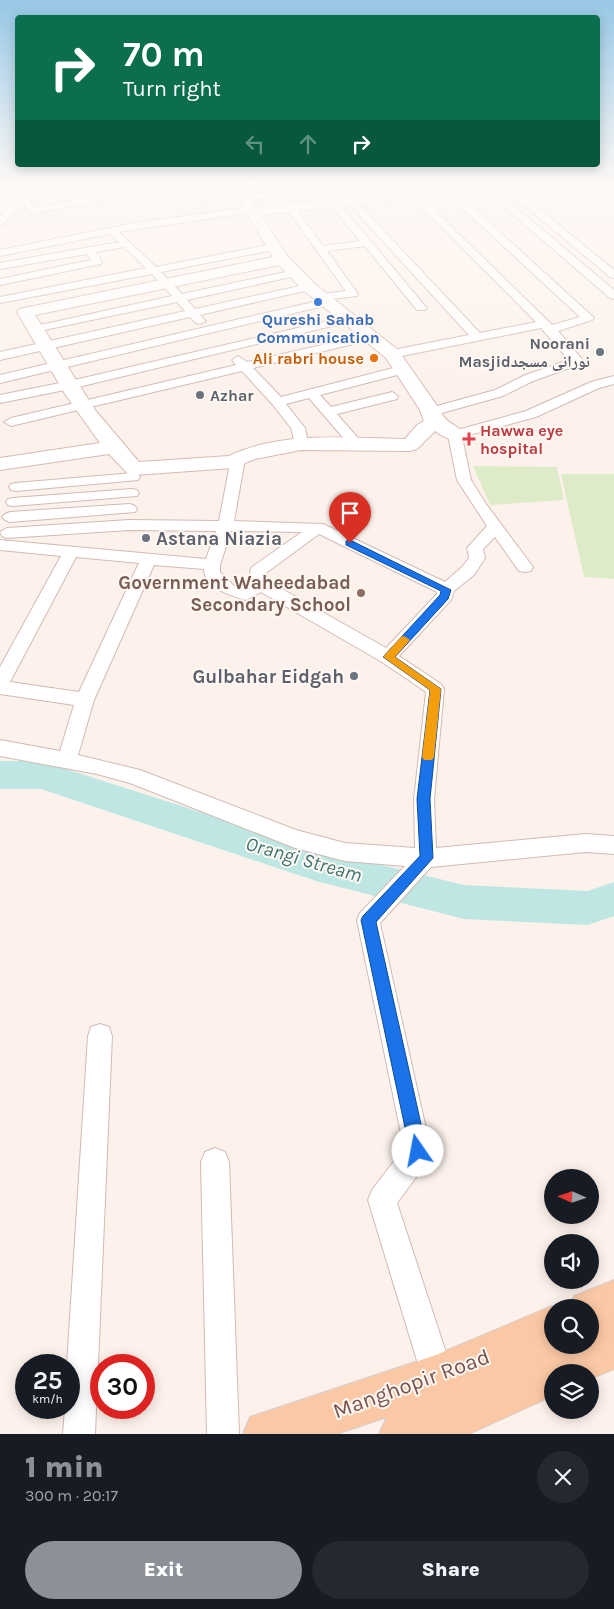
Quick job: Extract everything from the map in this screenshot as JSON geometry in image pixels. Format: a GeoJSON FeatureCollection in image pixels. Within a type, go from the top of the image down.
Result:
{"type":"FeatureCollection","features":[{"type":"Feature","properties":{"kind":"main road"},"geometry":{"type":"LineString","coordinates":[[599,1308],[614,1302]]}},
{"type":"Feature","properties":{"kind":"main road","name":"Manghopir Road"},"geometry":{"type":"LineString","coordinates":[[267,1434],[438,1376],[544,1331]]}},
{"type":"Feature","properties":{"kind":"main road"},"geometry":{"type":"LineString","coordinates":[[573,1364],[614,1346]]}},
{"type":"Feature","properties":{"kind":"main road"},"geometry":{"type":"LineString","coordinates":[[402,1434],[450,1418],[544,1377]]}},
{"type":"Feature","properties":{"kind":"street"},"geometry":{"type":"LineString","coordinates":[[0,266],[76,253]]}},
{"type":"Feature","properties":{"kind":"street"},"geometry":{"type":"LineString","coordinates":[[0,282],[98,262],[89,253]]}},
{"type":"Feature","properties":{"kind":"street"},"geometry":{"type":"LineString","coordinates":[[136,253],[166,283],[207,330],[278,402],[298,428],[301,444]]}},
{"type":"Feature","properties":{"kind":"street"},"geometry":{"type":"LineString","coordinates":[[0,300],[153,269],[278,253]]}},
{"type":"Feature","properties":{"kind":"street"},"geometry":{"type":"LineString","coordinates":[[278,253],[295,273],[320,296],[392,354],[433,418],[455,434],[464,480],[480,506],[525,567]]}},
{"type":"Feature","properties":{"kind":"street"},"geometry":{"type":"LineString","coordinates":[[127,557],[134,473],[83,406],[25,312],[166,283],[278,253]]}},
{"type":"Feature","properties":{"kind":"street"},"geometry":{"type":"LineString","coordinates":[[0,356],[193,314],[320,296],[353,294],[323,253]]}},
{"type":"Feature","properties":{"kind":"street"},"geometry":{"type":"LineString","coordinates":[[375,253],[421,308]]}},
{"type":"Feature","properties":{"kind":"street"},"geometry":{"type":"LineString","coordinates":[[399,253],[478,337]]}},
{"type":"Feature","properties":{"kind":"street"},"geometry":{"type":"LineString","coordinates":[[477,253],[584,366],[609,381]]}},
{"type":"Feature","properties":{"kind":"street"},"geometry":{"type":"LineString","coordinates":[[392,354],[588,318],[517,253]]}},
{"type":"Feature","properties":{"kind":"street"},"geometry":{"type":"LineString","coordinates":[[563,253],[614,296]]}},
{"type":"Feature","properties":{"kind":"street"},"geometry":{"type":"LineString","coordinates":[[587,253],[614,275]]}},
{"type":"Feature","properties":{"kind":"street"},"geometry":{"type":"LineString","coordinates":[[35,329],[295,273]]}},
{"type":"Feature","properties":{"kind":"street"},"geometry":{"type":"LineString","coordinates":[[0,379],[207,330],[320,296]]}},
{"type":"Feature","properties":{"kind":"street"},"geometry":{"type":"LineString","coordinates":[[0,399],[70,385],[349,319]]}},
{"type":"Feature","properties":{"kind":"street"},"geometry":{"type":"LineString","coordinates":[[11,422],[370,337]]}},
{"type":"Feature","properties":{"kind":"street"},"geometry":{"type":"LineString","coordinates":[[16,486],[233,462],[249,454],[301,444],[410,445],[433,418],[499,393],[529,378],[584,366]]}},
{"type":"Feature","properties":{"kind":"street"},"geometry":{"type":"LineString","coordinates":[[278,402],[401,370]]}},
{"type":"Feature","properties":{"kind":"street"},"geometry":{"type":"LineString","coordinates":[[455,434],[531,414],[609,381]]}},
{"type":"Feature","properties":{"kind":"street"},"geometry":{"type":"LineString","coordinates":[[312,393],[357,445]]}},
{"type":"Feature","properties":{"kind":"street"},"geometry":{"type":"LineString","coordinates":[[328,412],[392,396]]}},
{"type":"Feature","properties":{"kind":"street"},"geometry":{"type":"LineString","coordinates":[[0,464],[112,446]]}},
{"type":"Feature","properties":{"kind":"street"},"geometry":{"type":"LineString","coordinates":[[238,459],[225,527],[212,565],[212,574],[229,590],[246,594],[260,584]]}},
{"type":"Feature","properties":{"kind":"street"},"geometry":{"type":"LineString","coordinates":[[3,541],[12,510],[20,462]]}},
{"type":"Feature","properties":{"kind":"street"},"geometry":{"type":"LineString","coordinates":[[12,510],[132,493]]}},
{"type":"Feature","properties":{"kind":"street"},"geometry":{"type":"LineString","coordinates":[[12,510],[130,509]]}},
{"type":"Feature","properties":{"kind":"street"},"geometry":{"type":"LineString","coordinates":[[3,541],[129,525],[318,527],[446,590]]}},
{"type":"Feature","properties":{"kind":"street"},"geometry":{"type":"LineString","coordinates":[[260,584],[258,571],[318,527]]}},
{"type":"Feature","properties":{"kind":"street"},"geometry":{"type":"LineString","coordinates":[[388,657],[445,596],[446,590],[468,572],[477,558],[475,548],[495,527]]}},
{"type":"Feature","properties":{"kind":"street"},"geometry":{"type":"LineString","coordinates":[[3,541],[70,553],[212,565]]}},
{"type":"Feature","properties":{"kind":"street"},"geometry":{"type":"LineString","coordinates":[[70,553],[0,686],[85,700]]}},
{"type":"Feature","properties":{"kind":"street"},"geometry":{"type":"LineString","coordinates":[[67,760],[85,700],[149,559]]}},
{"type":"Feature","properties":{"kind":"street"},"geometry":{"type":"LineString","coordinates":[[260,584],[388,657],[435,689],[424,799],[426,858],[368,920],[418,1151],[382,1200],[438,1376]]}},
{"type":"Feature","properties":{"kind":"street"},"geometry":{"type":"LineString","coordinates":[[0,748],[97,766],[134,776],[295,839],[345,852],[426,858],[586,843],[614,845]]}},
{"type":"Feature","properties":{"kind":"street"},"geometry":{"type":"LineString","coordinates":[[79,1434],[100,1036]]}},
{"type":"Feature","properties":{"kind":"street"},"geometry":{"type":"LineString","coordinates":[[215,1162],[223,1434]]}},
{"type":"Feature","properties":{"kind":"green space"},"geometry":{"type":"Polygon","coordinates":[[[473,466],[557,467],[564,500],[490,505],[473,466]]]}},
{"type":"Feature","properties":{"kind":"green space"},"geometry":{"type":"Polygon","coordinates":[[[561,474],[614,474],[614,579],[584,577],[561,474]]]}},
{"type":"Feature","properties":{"kind":"waterway","name":"Orangi Stream"},"geometry":{"type":"LineString","coordinates":[[0,775],[41,775],[316,865],[464,902],[588,908],[614,899]]}},
{"type":"Feature","properties":{"kind":"slow traffic"},"geometry":{"type":"LineString","coordinates":[[404,640],[388,657],[435,689],[428,757]]}},
{"type":"Feature","properties":{"kind":"place","name":"Qureshi Sahab Communication"},"geometry":{"type":"Point","coordinates":[318,302]}},
{"type":"Feature","properties":{"kind":"place","name":"Noorani Masjidنورانی مسجد"},"geometry":{"type":"Point","coordinates":[600,352]}},
{"type":"Feature","properties":{"kind":"place","name":"Ali rabri house"},"geometry":{"type":"Point","coordinates":[374,358]}},
{"type":"Feature","properties":{"kind":"place","name":"Azhar"},"geometry":{"type":"Point","coordinates":[200,395]}},
{"type":"Feature","properties":{"kind":"place","name":"Hawwa eye hospital"},"geometry":{"type":"Point","coordinates":[469,439]}},
{"type":"Feature","properties":{"kind":"place","name":"Astana Niazia"},"geometry":{"type":"Point","coordinates":[146,538]}},
{"type":"Feature","properties":{"kind":"place","name":"Government Waheedabad Secondary School"},"geometry":{"type":"Point","coordinates":[361,593]}},
{"type":"Feature","properties":{"kind":"place","name":"Gulbahar Eidgah"},"geometry":{"type":"Point","coordinates":[354,676]}},
{"type":"Feature","properties":{"kind":"route"},"geometry":{"type":"LineString","coordinates":[[350,543],[446,590],[445,596],[388,657],[435,689],[424,799],[426,858],[368,920],[418,1151]]}}]}
